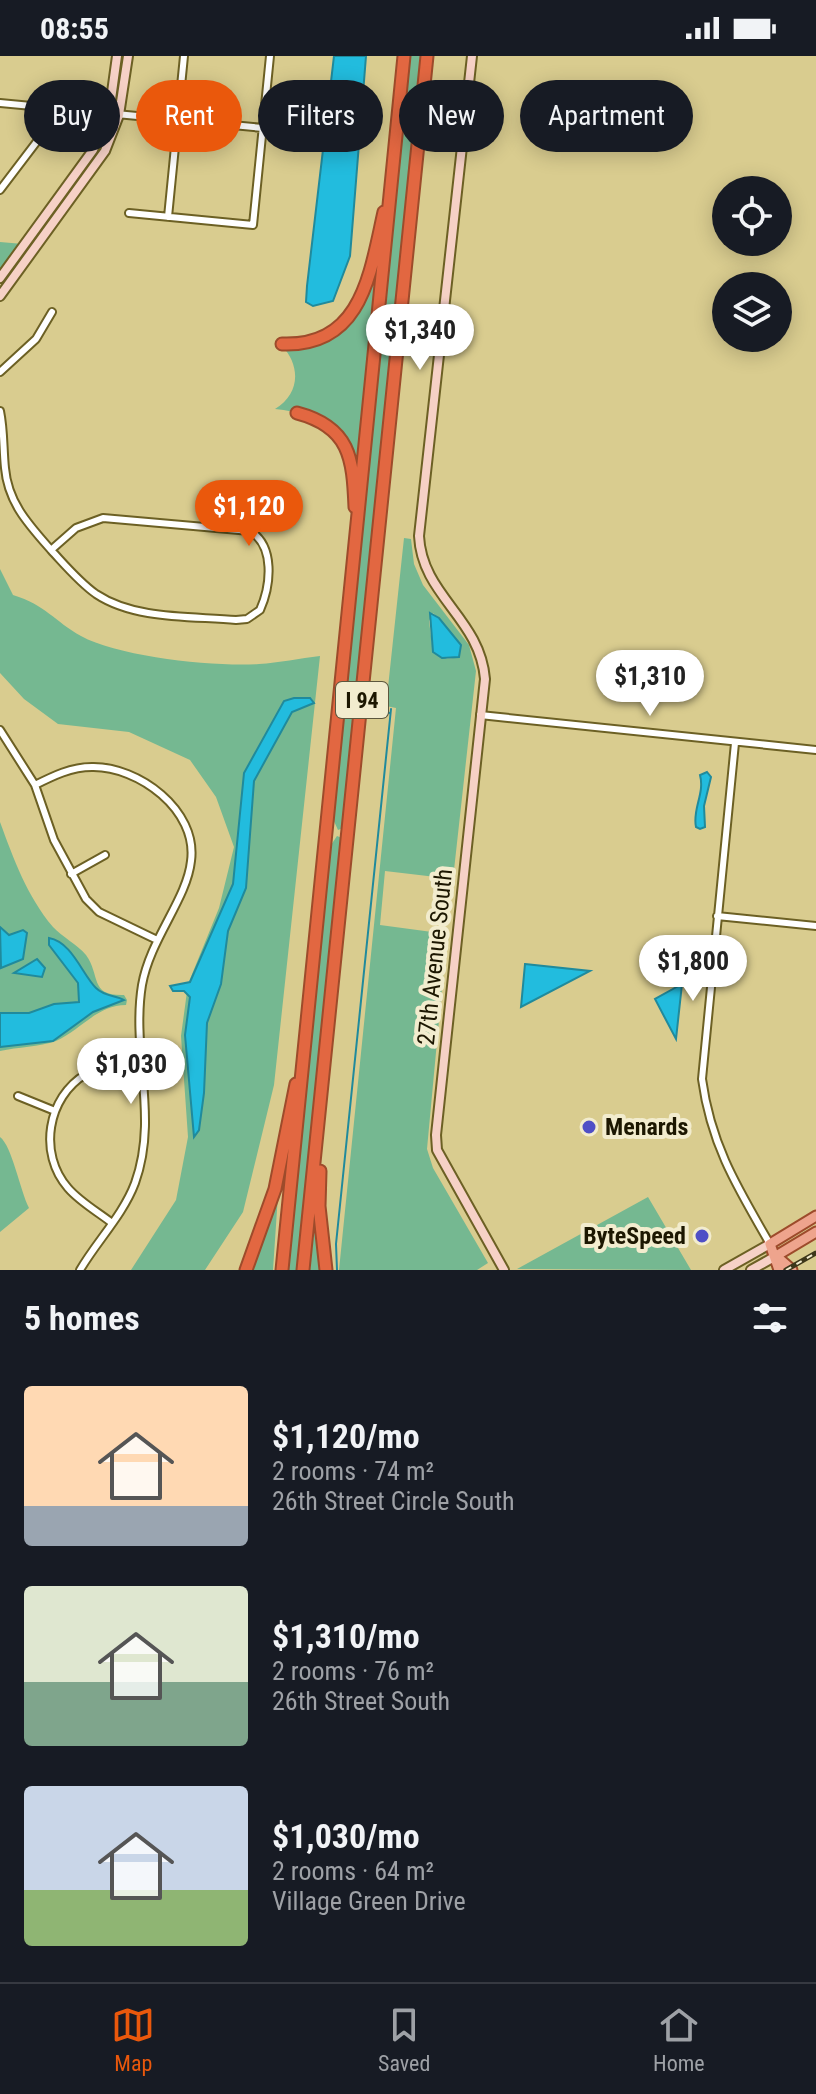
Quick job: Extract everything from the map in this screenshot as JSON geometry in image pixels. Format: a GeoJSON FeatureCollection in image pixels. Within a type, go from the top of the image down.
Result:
{"type":"FeatureCollection","features":[{"type":"Feature","properties":{"kind":"highway","name":"I 94"},"geometry":{"type":"LineString","coordinates":[[282,1270],[404,56]]}},
{"type":"Feature","properties":{"kind":"highway","name":"I 94"},"geometry":{"type":"LineString","coordinates":[[303,1270],[427,56]]}},
{"type":"Feature","properties":{"kind":"highway"},"geometry":{"type":"LineString","coordinates":[[282,344],[318,341],[339,329],[357,304],[370,273],[395,165]]}},
{"type":"Feature","properties":{"kind":"highway"},"geometry":{"type":"LineString","coordinates":[[297,413],[332,427],[345,443],[353,472],[356,554]]}},
{"type":"Feature","properties":{"kind":"highway"},"geometry":{"type":"LineString","coordinates":[[246,1270],[275,1189],[291,1101],[303,1064]]}},
{"type":"Feature","properties":{"kind":"highway"},"geometry":{"type":"LineString","coordinates":[[322,1087],[319,1206],[326,1270]]}},
{"type":"Feature","properties":{"kind":"main road"},"geometry":{"type":"LineString","coordinates":[[779,1270],[770,1244],[816,1216]]}},
{"type":"Feature","properties":{"kind":"main road"},"geometry":{"type":"LineString","coordinates":[[776,1256],[816,1232]]}},
{"type":"Feature","properties":{"kind":"main road"},"geometry":{"type":"LineString","coordinates":[[776,1256],[792,1270]]}},
{"type":"Feature","properties":{"kind":"street"},"geometry":{"type":"LineString","coordinates":[[116,80],[117,56]]}},
{"type":"Feature","properties":{"kind":"street"},"geometry":{"type":"LineString","coordinates":[[120,89],[128,56]]}},
{"type":"Feature","properties":{"kind":"street"},"geometry":{"type":"LineString","coordinates":[[182,80],[184,56]]}},
{"type":"Feature","properties":{"kind":"street"},"geometry":{"type":"LineString","coordinates":[[268,80],[270,56]]}},
{"type":"Feature","properties":{"kind":"street","name":"27th Avenue South"},"geometry":{"type":"LineString","coordinates":[[469,56],[419,536],[422,559],[432,582],[473,634],[483,660],[480,715],[436,1135],[442,1164],[504,1270]]}},
{"type":"Feature","properties":{"kind":"street"},"geometry":{"type":"LineString","coordinates":[[0,103],[24,106]]}},
{"type":"Feature","properties":{"kind":"street"},"geometry":{"type":"LineString","coordinates":[[0,190],[29,152]]}},
{"type":"Feature","properties":{"kind":"street"},"geometry":{"type":"LineString","coordinates":[[2,276],[92,152]]}},
{"type":"Feature","properties":{"kind":"street"},"geometry":{"type":"LineString","coordinates":[[0,296],[96,165],[101,152]]}},
{"type":"Feature","properties":{"kind":"street"},"geometry":{"type":"LineString","coordinates":[[168,217],[175,152]]}},
{"type":"Feature","properties":{"kind":"street"},"geometry":{"type":"LineString","coordinates":[[129,213],[253,225],[261,152]]}},
{"type":"Feature","properties":{"kind":"street"},"geometry":{"type":"LineString","coordinates":[[0,372],[36,339],[52,312]]}},
{"type":"Feature","properties":{"kind":"street"},"geometry":{"type":"LineString","coordinates":[[0,411],[11,498],[20,514],[51,550],[95,593],[133,610],[236,620],[254,616],[264,600],[267,549],[250,531],[103,518],[76,528],[51,550]]}},
{"type":"Feature","properties":{"kind":"street"},"geometry":{"type":"LineString","coordinates":[[480,715],[816,750]]}},
{"type":"Feature","properties":{"kind":"street"},"geometry":{"type":"LineString","coordinates":[[0,730],[35,785],[71,874],[99,912],[155,939]]}},
{"type":"Feature","properties":{"kind":"street"},"geometry":{"type":"LineString","coordinates":[[724,1270],[770,1244],[720,1155],[706,1107],[702,1055],[735,743]]}},
{"type":"Feature","properties":{"kind":"street"},"geometry":{"type":"LineString","coordinates":[[35,785],[65,771],[92,767],[137,776],[173,808],[185,824],[192,860],[183,888],[155,939],[142,985],[140,1061],[146,1101],[146,1139],[134,1184],[80,1270]]}},
{"type":"Feature","properties":{"kind":"street"},"geometry":{"type":"LineString","coordinates":[[71,874],[105,855]]}},
{"type":"Feature","properties":{"kind":"street"},"geometry":{"type":"LineString","coordinates":[[717,916],[816,926]]}},
{"type":"Feature","properties":{"kind":"street"},"geometry":{"type":"LineString","coordinates":[[112,1223],[68,1188],[58,1174],[50,1142],[55,1111],[70,1086],[84,1075],[116,1063],[140,1061]]}},
{"type":"Feature","properties":{"kind":"street"},"geometry":{"type":"LineString","coordinates":[[18,1096],[55,1111]]}},
{"type":"Feature","properties":{"kind":"street"},"geometry":{"type":"LineString","coordinates":[[751,1270],[776,1256]]}},
{"type":"Feature","properties":{"kind":"green space"},"geometry":{"type":"Polygon","coordinates":[[[410,56],[422,56],[420,80],[408,80],[410,56]]]}},
{"type":"Feature","properties":{"kind":"green space"},"geometry":{"type":"Polygon","coordinates":[[[98,152],[89,170],[0,292],[9,274],[98,152]]]}},
{"type":"Feature","properties":{"kind":"green space"},"geometry":{"type":"Polygon","coordinates":[[[400,152],[412,152],[343,828],[338,830],[333,819],[400,152]]]}},
{"type":"Feature","properties":{"kind":"green space"},"geometry":{"type":"Polygon","coordinates":[[[0,242],[23,244],[0,270],[0,242]]]}},
{"type":"Feature","properties":{"kind":"green space"},"geometry":{"type":"Polygon","coordinates":[[[380,246],[359,475],[347,446],[330,427],[306,415],[275,409],[289,396],[295,379],[292,362],[282,346],[306,346],[324,341],[338,332],[358,303],[380,246]]]}},
{"type":"Feature","properties":{"kind":"green space"},"geometry":{"type":"Polygon","coordinates":[[[404,538],[411,539],[414,564],[423,585],[469,645],[476,671],[453,879],[385,871],[380,925],[447,934],[427,1149],[433,1168],[488,1263],[477,1270],[339,1270],[396,708],[386,706],[404,538]],[[433,613],[429,621],[433,652],[447,659],[459,657],[461,645],[433,613]]]}},
{"type":"Feature","properties":{"kind":"green space"},"geometry":{"type":"Polygon","coordinates":[[[0,569],[13,595],[42,608],[81,636],[119,650],[168,659],[240,665],[320,656],[274,1085],[243,1212],[205,1270],[131,1270],[176,1200],[188,1137],[181,1036],[188,984],[219,908],[234,847],[216,797],[190,760],[129,732],[58,724],[24,699],[0,673],[0,569]]]}},
{"type":"Feature","properties":{"kind":"green space"},"geometry":{"type":"Polygon","coordinates":[[[0,822],[22,877],[44,915],[57,931],[86,955],[101,988],[105,992],[124,995],[127,1000],[126,1005],[98,1013],[56,1041],[0,1051],[0,822]]]}},
{"type":"Feature","properties":{"kind":"green space"},"geometry":{"type":"Polygon","coordinates":[[[337,836],[342,838],[342,844],[297,1270],[287,1270],[331,845],[337,836]]]}},
{"type":"Feature","properties":{"kind":"green space"},"geometry":{"type":"Polygon","coordinates":[[[0,1137],[8,1149],[29,1208],[0,1232],[0,1137]]]}},
{"type":"Feature","properties":{"kind":"green space"},"geometry":{"type":"Polygon","coordinates":[[[278,1195],[273,1270],[251,1270],[278,1195]]]}},
{"type":"Feature","properties":{"kind":"green space"},"geometry":{"type":"Polygon","coordinates":[[[648,1197],[691,1270],[517,1269],[648,1197]]]}},
{"type":"Feature","properties":{"kind":"green space"},"geometry":{"type":"Polygon","coordinates":[[[314,1230],[317,1231],[322,1270],[310,1270],[314,1230]]]}},
{"type":"Feature","properties":{"kind":"water"},"geometry":{"type":"Polygon","coordinates":[[[334,56],[366,56],[364,80],[331,80],[334,56]]]}},
{"type":"Feature","properties":{"kind":"water"},"geometry":{"type":"Polygon","coordinates":[[[323,152],[358,152],[350,256],[333,301],[313,306],[306,302],[323,152]]]}},
{"type":"Feature","properties":{"kind":"water"},"geometry":{"type":"Polygon","coordinates":[[[430,613],[439,618],[461,645],[459,657],[442,658],[433,652],[430,613]]]}},
{"type":"Feature","properties":{"kind":"water"},"geometry":{"type":"Polygon","coordinates":[[[310,698],[314,703],[292,712],[254,781],[246,888],[228,931],[221,984],[207,1023],[204,1093],[199,1130],[194,1137],[185,1035],[190,997],[184,991],[173,991],[170,986],[190,982],[233,884],[244,773],[284,701],[310,698]]]}},
{"type":"Feature","properties":{"kind":"water"},"geometry":{"type":"Polygon","coordinates":[[[707,772],[711,777],[704,806],[705,827],[700,829],[696,827],[695,820],[701,789],[700,775],[707,772]]]}},
{"type":"Feature","properties":{"kind":"water"},"geometry":{"type":"Polygon","coordinates":[[[0,927],[9,935],[23,930],[27,933],[23,959],[1,968],[0,927]]]}},
{"type":"Feature","properties":{"kind":"water"},"geometry":{"type":"Polygon","coordinates":[[[49,938],[70,952],[99,991],[124,1000],[93,1012],[53,1041],[0,1047],[0,1013],[29,1013],[54,1004],[79,1002],[78,983],[49,945],[49,938]]]}},
{"type":"Feature","properties":{"kind":"water"},"geometry":{"type":"Polygon","coordinates":[[[37,959],[45,968],[42,977],[14,973],[37,959]]]}},
{"type":"Feature","properties":{"kind":"water"},"geometry":{"type":"Polygon","coordinates":[[[525,964],[590,971],[521,1007],[525,964]]]}},
{"type":"Feature","properties":{"kind":"water"},"geometry":{"type":"Polygon","coordinates":[[[682,984],[676,1039],[655,999],[682,984]]]}},
{"type":"Feature","properties":{"kind":"waterway"},"geometry":{"type":"LineString","coordinates":[[337,1270],[336,1244],[391,709]]}},
{"type":"Feature","properties":{"kind":"waterway"},"geometry":{"type":"LineString","coordinates":[[372,711],[390,713]]}},
{"type":"Feature","properties":{"kind":"railway"},"geometry":{"type":"LineString","coordinates":[[786,1270],[816,1253]]}},
{"type":"Feature","properties":{"kind":"place","name":"Menards"},"geometry":{"type":"Point","coordinates":[589,1127]}},
{"type":"Feature","properties":{"kind":"place","name":"ByteSpeed"},"geometry":{"type":"Point","coordinates":[702,1236]}}]}
